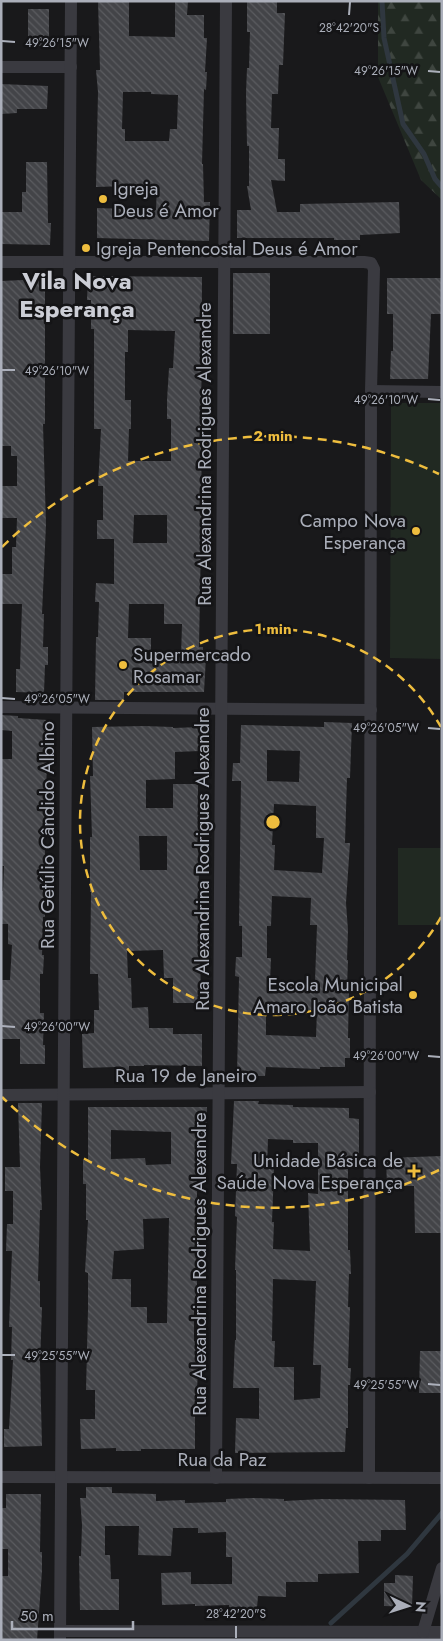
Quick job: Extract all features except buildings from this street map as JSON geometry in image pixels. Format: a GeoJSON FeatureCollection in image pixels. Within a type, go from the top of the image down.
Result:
{"type":"FeatureCollection","features":[{"type":"Feature","properties":{"kind":"street","name":"Rua Getúlio Cândido Albino"},"geometry":{"type":"LineString","coordinates":[[60,1635],[71,1]]}},
{"type":"Feature","properties":{"kind":"street","name":"Rua Alexandrina Rodrigues Alexandre"},"geometry":{"type":"LineString","coordinates":[[216,1478],[226,1]]}},
{"type":"Feature","properties":{"kind":"street"},"geometry":{"type":"LineString","coordinates":[[1,67],[70,67]]}},
{"type":"Feature","properties":{"kind":"street"},"geometry":{"type":"LineString","coordinates":[[1,262],[364,262],[370,263],[374,269],[369,1478]]}},
{"type":"Feature","properties":{"kind":"street"},"geometry":{"type":"LineString","coordinates":[[372,391],[442,392]]}},
{"type":"Feature","properties":{"kind":"street"},"geometry":{"type":"LineString","coordinates":[[1,707],[371,710]]}},
{"type":"Feature","properties":{"kind":"street","name":"Rua 19 de Janeiro"},"geometry":{"type":"LineString","coordinates":[[1,1095],[370,1092]]}},
{"type":"Feature","properties":{"kind":"street","name":"Rua da Paz"},"geometry":{"type":"LineString","coordinates":[[1,1477],[442,1478]]}},
{"type":"Feature","properties":{"kind":"street"},"geometry":{"type":"LineString","coordinates":[[422,1632],[442,1568]]}},
{"type":"Feature","properties":{"kind":"street"},"geometry":{"type":"LineString","coordinates":[[60,1635],[442,1632]]}},
{"type":"Feature","properties":{"kind":"green space"},"geometry":{"type":"Polygon","coordinates":[[[378,1],[442,1],[442,200],[421,180],[378,77],[378,1]]]}},
{"type":"Feature","properties":{"kind":"green space","name":"Campo Nova Esperança"},"geometry":{"type":"Polygon","coordinates":[[[391,403],[442,403],[442,659],[390,658],[391,403]]]}},
{"type":"Feature","properties":{"kind":"green space"},"geometry":{"type":"Polygon","coordinates":[[[398,848],[442,848],[442,925],[398,925],[398,848]]]}},
{"type":"Feature","properties":{"kind":"waterway"},"geometry":{"type":"LineString","coordinates":[[382,1],[384,38],[403,124],[424,154],[435,179],[442,187]]}},
{"type":"Feature","properties":{"kind":"waterway"},"geometry":{"type":"LineString","coordinates":[[331,1623],[407,1554],[442,1513]]}},
{"type":"Feature","properties":{"kind":"place","name":"Igreja Deus é Amor"},"geometry":{"type":"Point","coordinates":[103,199]}},
{"type":"Feature","properties":{"kind":"place","name":"Igreja Pentencostal Deus é Amor"},"geometry":{"type":"Point","coordinates":[86,248]}},
{"type":"Feature","properties":{"kind":"place","name":"Campo Nova Esperança"},"geometry":{"type":"Point","coordinates":[416,531]}},
{"type":"Feature","properties":{"kind":"place","name":"Supermercado Rosamar"},"geometry":{"type":"Point","coordinates":[123,665]}},
{"type":"Feature","properties":{"kind":"place","name":"Escola Municipal Amaro João Batista"},"geometry":{"type":"Point","coordinates":[413,995]}},
{"type":"Feature","properties":{"kind":"place","name":"Unidade Básica de Saúde Nova Esperança"},"geometry":{"type":"Point","coordinates":[414,1171]}},
{"type":"Feature","properties":{"kind":"district","name":"Vila Nova Esperança"},"geometry":{"type":"Point","coordinates":[77,295]}}]}
